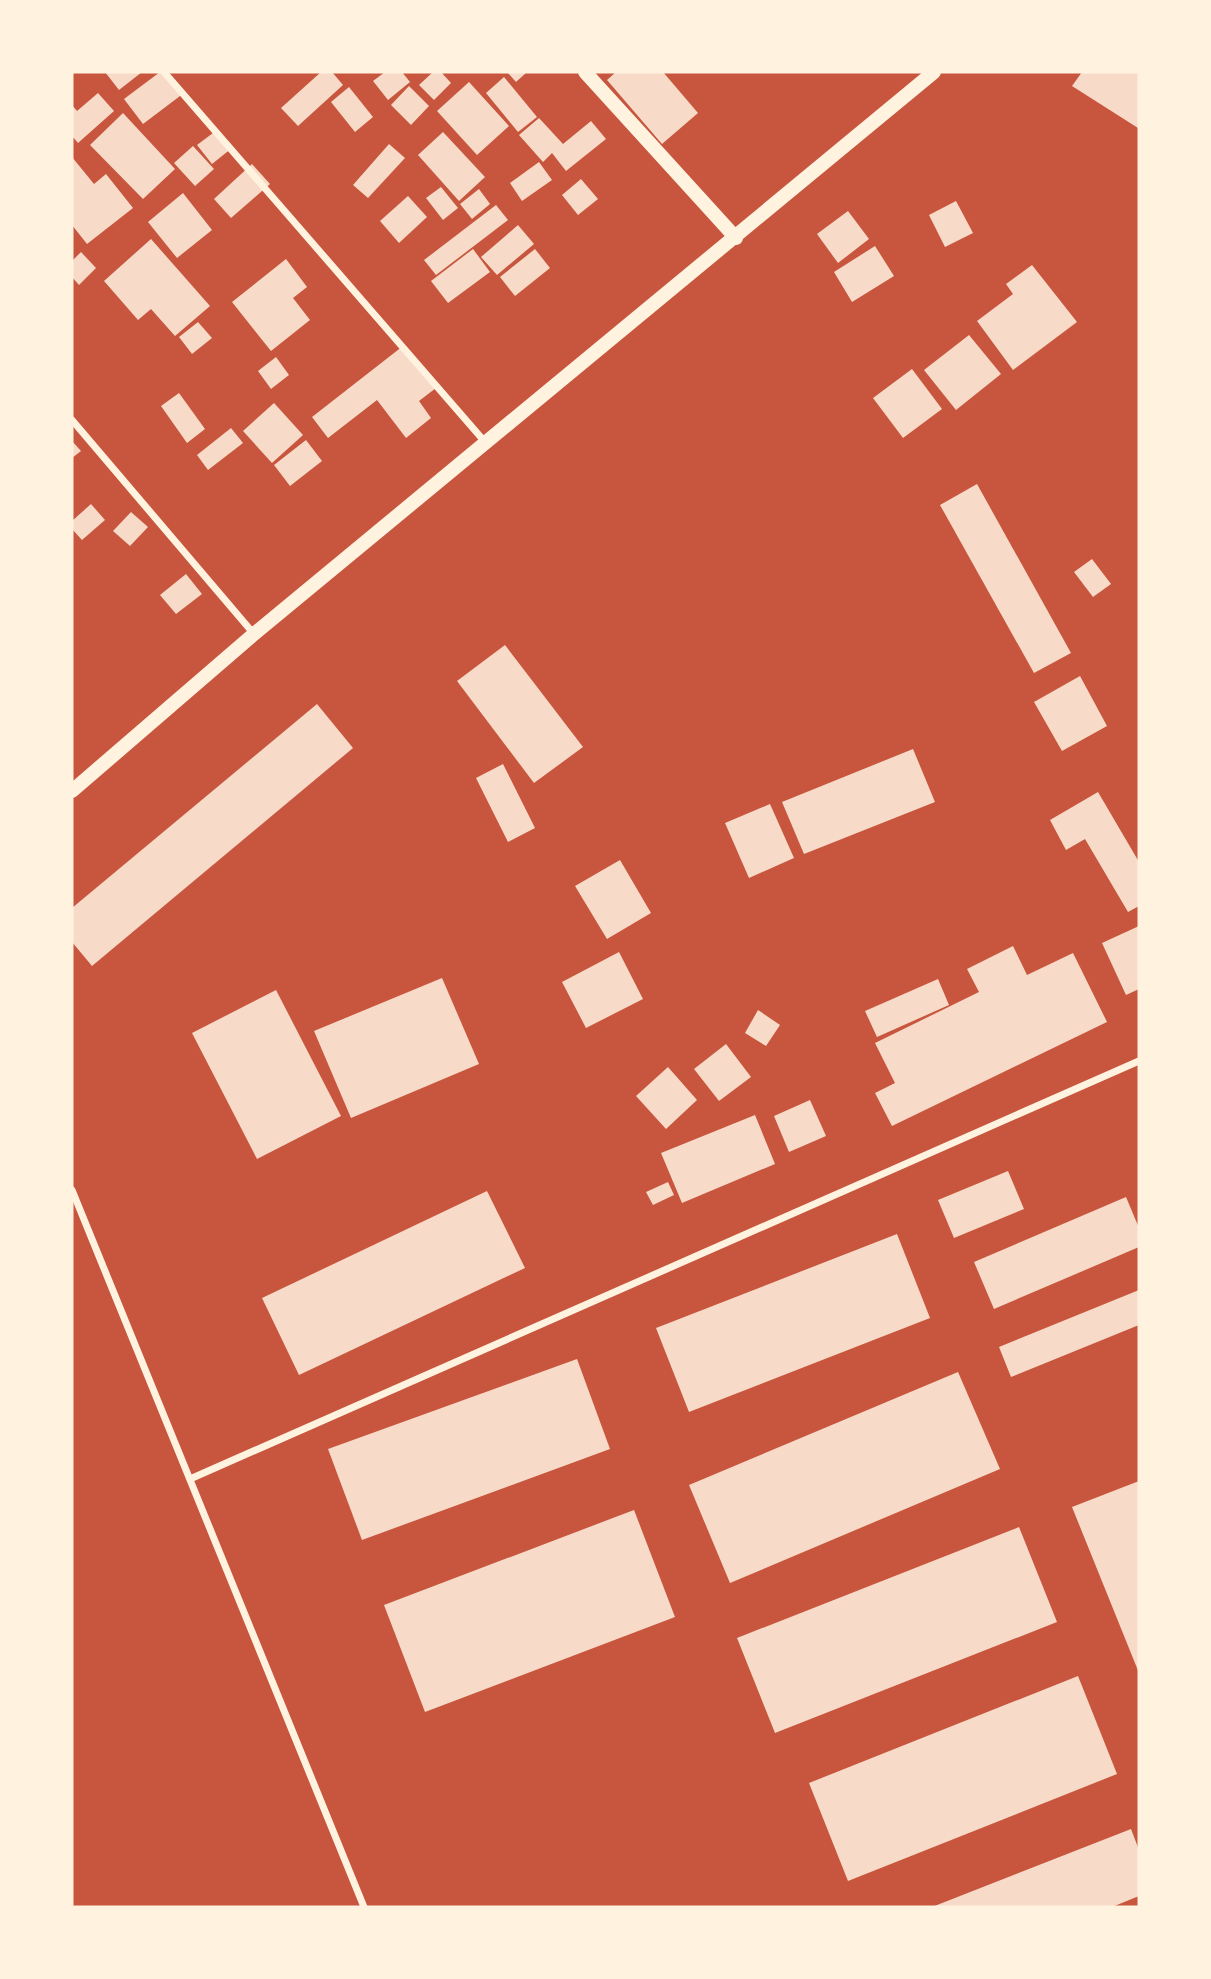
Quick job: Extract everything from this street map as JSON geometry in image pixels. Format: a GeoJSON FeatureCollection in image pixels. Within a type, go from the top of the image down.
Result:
{"type":"FeatureCollection","features":[{"type":"Feature","properties":{"kind":"main road"},"geometry":{"type":"LineString","coordinates":[[585,72],[736,238]]}},
{"type":"Feature","properties":{"kind":"main road"},"geometry":{"type":"LineString","coordinates":[[72,791],[254,634],[934,72]]}},
{"type":"Feature","properties":{"kind":"street"},"geometry":{"type":"LineString","coordinates":[[164,72],[485,442]]}},
{"type":"Feature","properties":{"kind":"street"},"geometry":{"type":"LineString","coordinates":[[72,420],[254,634]]}},
{"type":"Feature","properties":{"kind":"street"},"geometry":{"type":"LineString","coordinates":[[190,1479],[1139,1061]]}},
{"type":"Feature","properties":{"kind":"street"},"geometry":{"type":"LineString","coordinates":[[72,1191],[364,1907]]}},
{"type":"Feature","properties":{"kind":"building"},"geometry":{"type":"Polygon","coordinates":[[[105,72],[142,72],[119,90],[105,72]]]}},
{"type":"Feature","properties":{"kind":"building"},"geometry":{"type":"Polygon","coordinates":[[[160,72],[167,72],[184,93],[143,124],[124,99],[160,72]]]}},
{"type":"Feature","properties":{"kind":"building"},"geometry":{"type":"Polygon","coordinates":[[[321,72],[332,72],[343,85],[298,126],[281,108],[321,72]]]}},
{"type":"Feature","properties":{"kind":"building"},"geometry":{"type":"Polygon","coordinates":[[[385,72],[402,72],[410,82],[388,100],[373,81],[385,72]]]}},
{"type":"Feature","properties":{"kind":"building"},"geometry":{"type":"Polygon","coordinates":[[[433,72],[441,72],[451,83],[434,100],[419,85],[433,72]]]}},
{"type":"Feature","properties":{"kind":"building"},"geometry":{"type":"Polygon","coordinates":[[[507,72],[527,72],[516,82],[507,72]]]}},
{"type":"Feature","properties":{"kind":"building"},"geometry":{"type":"Polygon","coordinates":[[[616,72],[663,72],[698,113],[662,144],[607,80],[616,72]]]}},
{"type":"Feature","properties":{"kind":"building"},"geometry":{"type":"Polygon","coordinates":[[[1082,72],[1139,72],[1138,128],[1072,86],[1082,72]]]}},
{"type":"Feature","properties":{"kind":"building"},"geometry":{"type":"Polygon","coordinates":[[[504,77],[537,117],[518,132],[486,93],[504,77]]]}},
{"type":"Feature","properties":{"kind":"building"},"geometry":{"type":"Polygon","coordinates":[[[469,82],[509,126],[477,155],[437,111],[469,82]]]}},
{"type":"Feature","properties":{"kind":"building"},"geometry":{"type":"Polygon","coordinates":[[[409,86],[429,106],[411,125],[391,105],[409,86]]]}},
{"type":"Feature","properties":{"kind":"building"},"geometry":{"type":"Polygon","coordinates":[[[349,87],[373,117],[355,132],[331,102],[349,87]]]}},
{"type":"Feature","properties":{"kind":"building"},"geometry":{"type":"Polygon","coordinates":[[[98,93],[114,111],[78,143],[72,136],[72,105],[77,111],[98,93]]]}},
{"type":"Feature","properties":{"kind":"building"},"geometry":{"type":"Polygon","coordinates":[[[123,113],[175,169],[143,199],[90,145],[123,113]]]}},
{"type":"Feature","properties":{"kind":"building"},"geometry":{"type":"Polygon","coordinates":[[[539,118],[563,144],[591,121],[606,139],[566,171],[552,153],[543,162],[519,135],[539,118]]]}},
{"type":"Feature","properties":{"kind":"building"},"geometry":{"type":"Polygon","coordinates":[[[217,130],[232,148],[212,164],[197,145],[217,130]]]}},
{"type":"Feature","properties":{"kind":"building"},"geometry":{"type":"Polygon","coordinates":[[[443,132],[485,177],[459,201],[418,155],[443,132]]]}},
{"type":"Feature","properties":{"kind":"building"},"geometry":{"type":"Polygon","coordinates":[[[389,144],[405,158],[368,198],[353,185],[389,144]]]}},
{"type":"Feature","properties":{"kind":"building"},"geometry":{"type":"Polygon","coordinates":[[[193,146],[214,169],[195,186],[174,163],[193,146]]]}},
{"type":"Feature","properties":{"kind":"building"},"geometry":{"type":"Polygon","coordinates":[[[72,157],[94,184],[106,174],[133,208],[87,244],[72,225],[72,157]]]}},
{"type":"Feature","properties":{"kind":"building"},"geometry":{"type":"Polygon","coordinates":[[[539,162],[552,180],[522,201],[510,183],[539,162]]]}},
{"type":"Feature","properties":{"kind":"building"},"geometry":{"type":"Polygon","coordinates":[[[252,164],[270,184],[231,218],[214,199],[252,164]]]}},
{"type":"Feature","properties":{"kind":"building"},"geometry":{"type":"Polygon","coordinates":[[[581,179],[598,199],[578,215],[562,195],[581,179]]]}},
{"type":"Feature","properties":{"kind":"building"},"geometry":{"type":"Polygon","coordinates":[[[441,187],[458,208],[443,220],[426,198],[441,187]]]}},
{"type":"Feature","properties":{"kind":"building"},"geometry":{"type":"Polygon","coordinates":[[[479,189],[490,204],[472,219],[460,204],[479,189]]]}},
{"type":"Feature","properties":{"kind":"building"},"geometry":{"type":"Polygon","coordinates":[[[183,193],[212,230],[177,258],[148,222],[183,193]]]}},
{"type":"Feature","properties":{"kind":"building"},"geometry":{"type":"Polygon","coordinates":[[[408,196],[427,217],[399,243],[380,221],[408,196]]]}},
{"type":"Feature","properties":{"kind":"building"},"geometry":{"type":"Polygon","coordinates":[[[956,201],[973,233],[945,247],[929,215],[956,201]]]}},
{"type":"Feature","properties":{"kind":"building"},"geometry":{"type":"Polygon","coordinates":[[[496,205],[508,220],[436,275],[424,260],[496,205]]]}},
{"type":"Feature","properties":{"kind":"building"},"geometry":{"type":"Polygon","coordinates":[[[848,211],[869,239],[838,263],[817,234],[848,211]]]}},
{"type":"Feature","properties":{"kind":"building"},"geometry":{"type":"Polygon","coordinates":[[[518,225],[534,244],[497,275],[481,257],[518,225]]]}},
{"type":"Feature","properties":{"kind":"building"},"geometry":{"type":"Polygon","coordinates":[[[151,239],[210,306],[175,336],[151,309],[138,320],[104,281],[151,239]]]}},
{"type":"Feature","properties":{"kind":"building"},"geometry":{"type":"Polygon","coordinates":[[[875,246],[894,276],[852,302],[834,272],[875,246]]]}},
{"type":"Feature","properties":{"kind":"building"},"geometry":{"type":"Polygon","coordinates":[[[473,249],[490,272],[448,303],[431,281],[473,249]]]}},
{"type":"Feature","properties":{"kind":"building"},"geometry":{"type":"Polygon","coordinates":[[[535,249],[550,268],[515,296],[500,277],[535,249]]]}},
{"type":"Feature","properties":{"kind":"building"},"geometry":{"type":"Polygon","coordinates":[[[81,252],[96,268],[79,285],[72,277],[72,261],[81,252]]]}},
{"type":"Feature","properties":{"kind":"building"},"geometry":{"type":"Polygon","coordinates":[[[286,259],[307,287],[293,298],[310,320],[271,351],[232,302],[286,259]]]}},
{"type":"Feature","properties":{"kind":"building"},"geometry":{"type":"Polygon","coordinates":[[[1032,265],[1077,322],[1013,370],[977,321],[1013,294],[1006,284],[1032,265]]]}},
{"type":"Feature","properties":{"kind":"building"},"geometry":{"type":"Polygon","coordinates":[[[198,322],[212,338],[192,354],[179,337],[198,322]]]}},
{"type":"Feature","properties":{"kind":"building"},"geometry":{"type":"Polygon","coordinates":[[[969,335],[1001,374],[956,410],[924,370],[969,335]]]}},
{"type":"Feature","properties":{"kind":"building"},"geometry":{"type":"Polygon","coordinates":[[[403,346],[436,388],[419,401],[431,418],[406,438],[377,400],[328,438],[312,417],[403,346]]]}},
{"type":"Feature","properties":{"kind":"building"},"geometry":{"type":"Polygon","coordinates":[[[276,357],[289,375],[271,389],[258,371],[276,357]]]}},
{"type":"Feature","properties":{"kind":"building"},"geometry":{"type":"Polygon","coordinates":[[[912,369],[942,409],[903,438],[873,398],[912,369]]]}},
{"type":"Feature","properties":{"kind":"building"},"geometry":{"type":"Polygon","coordinates":[[[179,393],[205,429],[187,443],[161,406],[179,393]]]}},
{"type":"Feature","properties":{"kind":"building"},"geometry":{"type":"Polygon","coordinates":[[[274,403],[303,435],[272,463],[243,431],[274,403]]]}},
{"type":"Feature","properties":{"kind":"building"},"geometry":{"type":"Polygon","coordinates":[[[231,428],[243,443],[208,470],[197,455],[231,428]]]}},
{"type":"Feature","properties":{"kind":"building"},"geometry":{"type":"Polygon","coordinates":[[[306,440],[322,461],[290,486],[274,465],[306,440]]]}},
{"type":"Feature","properties":{"kind":"building"},"geometry":{"type":"Polygon","coordinates":[[[72,441],[81,451],[72,458],[72,441]]]}},
{"type":"Feature","properties":{"kind":"building"},"geometry":{"type":"Polygon","coordinates":[[[977,484],[1071,653],[1034,673],[940,505],[977,484]]]}},
{"type":"Feature","properties":{"kind":"building"},"geometry":{"type":"Polygon","coordinates":[[[91,504],[105,520],[82,540],[72,529],[72,521],[91,504]]]}},
{"type":"Feature","properties":{"kind":"building"},"geometry":{"type":"Polygon","coordinates":[[[131,512],[148,527],[130,546],[113,531],[131,512]]]}},
{"type":"Feature","properties":{"kind":"building"},"geometry":{"type":"Polygon","coordinates":[[[1092,559],[1111,584],[1093,597],[1074,572],[1092,559]]]}},
{"type":"Feature","properties":{"kind":"building"},"geometry":{"type":"Polygon","coordinates":[[[186,574],[202,594],[176,614],[160,595],[186,574]]]}},
{"type":"Feature","properties":{"kind":"building"},"geometry":{"type":"Polygon","coordinates":[[[505,645],[583,747],[534,783],[457,681],[505,645]]]}},
{"type":"Feature","properties":{"kind":"building"},"geometry":{"type":"Polygon","coordinates":[[[1080,676],[1107,726],[1062,751],[1034,702],[1080,676]]]}},
{"type":"Feature","properties":{"kind":"building"},"geometry":{"type":"Polygon","coordinates":[[[317,704],[353,748],[92,966],[72,942],[72,908],[317,704]]]}},
{"type":"Feature","properties":{"kind":"building"},"geometry":{"type":"Polygon","coordinates":[[[913,749],[935,802],[804,854],[782,802],[913,749]]]}},
{"type":"Feature","properties":{"kind":"building"},"geometry":{"type":"Polygon","coordinates":[[[503,764],[535,828],[508,842],[476,778],[503,764]]]}},
{"type":"Feature","properties":{"kind":"building"},"geometry":{"type":"Polygon","coordinates":[[[1098,792],[1139,862],[1139,906],[1128,912],[1085,839],[1066,850],[1050,820],[1098,792]]]}},
{"type":"Feature","properties":{"kind":"building"},"geometry":{"type":"Polygon","coordinates":[[[770,804],[794,858],[749,878],[725,823],[770,804]]]}},
{"type":"Feature","properties":{"kind":"building"},"geometry":{"type":"Polygon","coordinates":[[[620,860],[651,913],[607,939],[575,886],[620,860]]]}},
{"type":"Feature","properties":{"kind":"building"},"geometry":{"type":"Polygon","coordinates":[[[1139,926],[1139,989],[1126,995],[1102,943],[1139,926]]]}},
{"type":"Feature","properties":{"kind":"building"},"geometry":{"type":"Polygon","coordinates":[[[1013,946],[1027,975],[1073,953],[1107,1022],[892,1126],[875,1093],[895,1083],[875,1043],[979,992],[967,969],[1013,946]]]}},
{"type":"Feature","properties":{"kind":"building"},"geometry":{"type":"Polygon","coordinates":[[[619,952],[643,999],[586,1028],[562,982],[619,952]]]}},
{"type":"Feature","properties":{"kind":"building"},"geometry":{"type":"Polygon","coordinates":[[[442,978],[479,1064],[351,1118],[314,1031],[442,978]]]}},
{"type":"Feature","properties":{"kind":"building"},"geometry":{"type":"Polygon","coordinates":[[[938,979],[949,1005],[877,1037],[865,1011],[938,979]]]}},
{"type":"Feature","properties":{"kind":"building"},"geometry":{"type":"Polygon","coordinates":[[[276,990],[341,1116],[257,1159],[192,1033],[276,990]]]}},
{"type":"Feature","properties":{"kind":"building"},"geometry":{"type":"Polygon","coordinates":[[[758,1010],[780,1025],[766,1046],[745,1033],[758,1010]]]}},
{"type":"Feature","properties":{"kind":"building"},"geometry":{"type":"Polygon","coordinates":[[[726,1044],[751,1077],[719,1101],[694,1069],[726,1044]]]}},
{"type":"Feature","properties":{"kind":"building"},"geometry":{"type":"Polygon","coordinates":[[[668,1067],[697,1100],[666,1129],[636,1096],[668,1067]]]}},
{"type":"Feature","properties":{"kind":"building"},"geometry":{"type":"Polygon","coordinates":[[[810,1100],[826,1136],[789,1152],[774,1116],[810,1100]]]}},
{"type":"Feature","properties":{"kind":"building"},"geometry":{"type":"Polygon","coordinates":[[[755,1115],[775,1164],[682,1203],[661,1153],[755,1115]]]}},
{"type":"Feature","properties":{"kind":"building"},"geometry":{"type":"Polygon","coordinates":[[[1008,1171],[1024,1209],[954,1238],[938,1200],[1008,1171]]]}},
{"type":"Feature","properties":{"kind":"building"},"geometry":{"type":"Polygon","coordinates":[[[668,1182],[674,1195],[653,1205],[646,1192],[668,1182]]]}},
{"type":"Feature","properties":{"kind":"building"},"geometry":{"type":"Polygon","coordinates":[[[487,1191],[525,1268],[299,1375],[262,1298],[487,1191]]]}},
{"type":"Feature","properties":{"kind":"building"},"geometry":{"type":"Polygon","coordinates":[[[1126,1197],[1139,1228],[1139,1247],[994,1309],[974,1262],[1126,1197]]]}},
{"type":"Feature","properties":{"kind":"building"},"geometry":{"type":"Polygon","coordinates":[[[897,1234],[930,1318],[689,1412],[656,1328],[897,1234]]]}},
{"type":"Feature","properties":{"kind":"building"},"geometry":{"type":"Polygon","coordinates":[[[1139,1290],[1139,1325],[1011,1377],[999,1347],[1139,1290]]]}},
{"type":"Feature","properties":{"kind":"building"},"geometry":{"type":"Polygon","coordinates":[[[577,1359],[610,1449],[362,1540],[328,1449],[577,1359]]]}},
{"type":"Feature","properties":{"kind":"building"},"geometry":{"type":"Polygon","coordinates":[[[958,1372],[1000,1469],[730,1583],[689,1485],[958,1372]]]}},
{"type":"Feature","properties":{"kind":"building"},"geometry":{"type":"Polygon","coordinates":[[[1139,1481],[1139,1673],[1072,1507],[1139,1481]]]}},
{"type":"Feature","properties":{"kind":"building"},"geometry":{"type":"Polygon","coordinates":[[[634,1510],[675,1617],[425,1712],[384,1605],[634,1510]]]}},
{"type":"Feature","properties":{"kind":"building"},"geometry":{"type":"Polygon","coordinates":[[[1019,1527],[1057,1622],[775,1733],[737,1638],[1019,1527]]]}},
{"type":"Feature","properties":{"kind":"building"},"geometry":{"type":"Polygon","coordinates":[[[1078,1676],[1117,1774],[848,1881],[809,1783],[1078,1676]]]}},
{"type":"Feature","properties":{"kind":"building"},"geometry":{"type":"Polygon","coordinates":[[[1131,1829],[1139,1850],[1139,1896],[1112,1907],[932,1907],[1131,1829]]]}}]}
